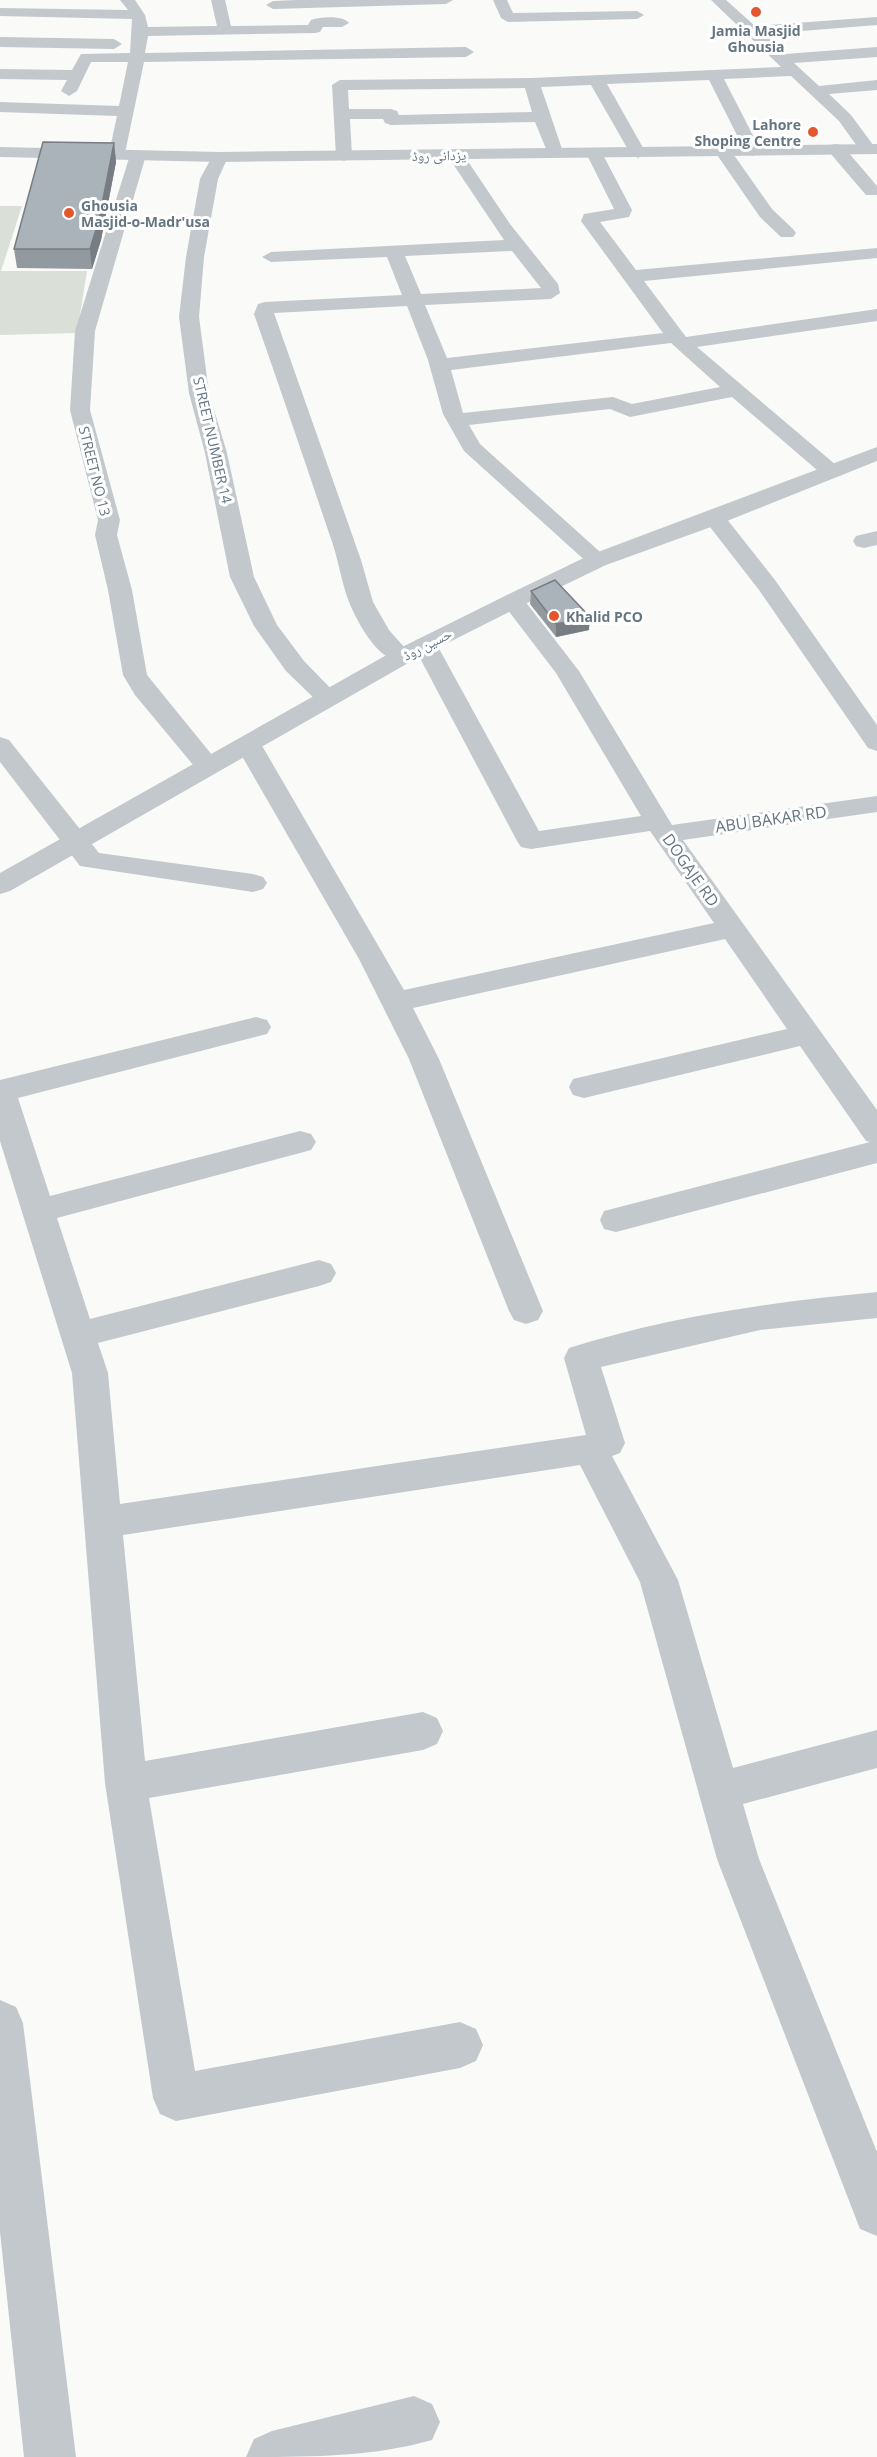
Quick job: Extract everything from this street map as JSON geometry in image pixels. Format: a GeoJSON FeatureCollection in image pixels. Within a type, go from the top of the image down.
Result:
{"type":"FeatureCollection","features":[{"type":"Feature","properties":{"kind":"street"},"geometry":{"type":"LineString","coordinates":[[127,0],[138,15],[139,44]]}},
{"type":"Feature","properties":{"kind":"street"},"geometry":{"type":"LineString","coordinates":[[218,0],[225,30]]}},
{"type":"Feature","properties":{"kind":"street"},"geometry":{"type":"LineString","coordinates":[[273,5],[334,1],[446,0]]}},
{"type":"Feature","properties":{"kind":"street"},"geometry":{"type":"LineString","coordinates":[[500,0],[508,18],[637,15]]}},
{"type":"Feature","properties":{"kind":"street"},"geometry":{"type":"LineString","coordinates":[[625,0],[648,28]]}},
{"type":"Feature","properties":{"kind":"street"},"geometry":{"type":"LineString","coordinates":[[718,0],[845,118],[872,149]]}},
{"type":"Feature","properties":{"kind":"street"},"geometry":{"type":"LineString","coordinates":[[334,1],[342,23],[339,56],[344,156]]}},
{"type":"Feature","properties":{"kind":"street"},"geometry":{"type":"LineString","coordinates":[[0,12],[138,15]]}},
{"type":"Feature","properties":{"kind":"street"},"geometry":{"type":"LineString","coordinates":[[751,31],[877,21]]}},
{"type":"Feature","properties":{"kind":"street"},"geometry":{"type":"LineString","coordinates":[[69,91],[86,57],[139,44],[225,30],[315,29],[316,23],[342,23]]}},
{"type":"Feature","properties":{"kind":"street"},"geometry":{"type":"LineString","coordinates":[[0,42],[139,44],[339,56],[466,52]]}},
{"type":"Feature","properties":{"kind":"street","name":"STREET NO 13"},"geometry":{"type":"LineString","coordinates":[[139,44],[127,111],[127,154],[85,331],[80,410],[109,520],[106,536],[120,590],[135,675],[144,690],[208,766]]}},
{"type":"Feature","properties":{"kind":"street"},"geometry":{"type":"LineString","coordinates":[[781,59],[877,52]]}},
{"type":"Feature","properties":{"kind":"street"},"geometry":{"type":"LineString","coordinates":[[340,85],[597,81],[794,71]]}},
{"type":"Feature","properties":{"kind":"street"},"geometry":{"type":"LineString","coordinates":[[0,74],[77,75]]}},
{"type":"Feature","properties":{"kind":"street"},"geometry":{"type":"LineString","coordinates":[[715,76],[753,151]]}},
{"type":"Feature","properties":{"kind":"street"},"geometry":{"type":"LineString","coordinates":[[597,81],[638,153]]}},
{"type":"Feature","properties":{"kind":"street"},"geometry":{"type":"LineString","coordinates":[[532,83],[541,117],[555,152]]}},
{"type":"Feature","properties":{"kind":"street"},"geometry":{"type":"LineString","coordinates":[[814,91],[877,85]]}},
{"type":"Feature","properties":{"kind":"street"},"geometry":{"type":"LineString","coordinates":[[0,108],[127,111]]}},
{"type":"Feature","properties":{"kind":"street"},"geometry":{"type":"LineString","coordinates":[[342,114],[391,114],[391,120],[541,117]]}},
{"type":"Feature","properties":{"kind":"street"},"geometry":{"type":"LineString","coordinates":[[836,149],[872,191]]}},
{"type":"Feature","properties":{"kind":"street","name":"یزدانی روڈ"},"geometry":{"type":"LineString","coordinates":[[0,152],[220,157],[872,149]]}},
{"type":"Feature","properties":{"kind":"street"},"geometry":{"type":"LineString","coordinates":[[723,152],[766,213],[787,233]]}},
{"type":"Feature","properties":{"kind":"street"},"geometry":{"type":"LineString","coordinates":[[594,153],[623,210],[622,213],[590,218],[590,221],[679,341],[734,391],[832,471]]}},
{"type":"Feature","properties":{"kind":"street"},"geometry":{"type":"LineString","coordinates":[[401,657],[379,634],[361,602],[350,560],[264,315],[266,308],[282,306],[551,293],[551,288],[516,245],[455,155]]}},
{"type":"Feature","properties":{"kind":"street","name":"STREET NUMBER 14"},"geometry":{"type":"LineString","coordinates":[[220,157],[209,179],[195,257],[189,317],[200,393],[216,453],[242,577],[266,626],[295,666],[328,698]]}},
{"type":"Feature","properties":{"kind":"street"},"geometry":{"type":"LineString","coordinates":[[271,257],[516,245]]}},
{"type":"Feature","properties":{"kind":"street"},"geometry":{"type":"LineString","coordinates":[[394,251],[439,364],[457,420],[471,447],[598,560]]}},
{"type":"Feature","properties":{"kind":"street"},"geometry":{"type":"LineString","coordinates":[[633,276],[877,253]]}},
{"type":"Feature","properties":{"kind":"street"},"geometry":{"type":"LineString","coordinates":[[439,364],[679,341],[877,315]]}},
{"type":"Feature","properties":{"kind":"street"},"geometry":{"type":"LineString","coordinates":[[457,420],[614,403],[630,411],[734,391]]}},
{"type":"Feature","properties":{"kind":"street","name":"حسین روڈ"},"geometry":{"type":"LineString","coordinates":[[0,885],[401,657],[513,601],[598,560],[714,518],[877,453]]}},
{"type":"Feature","properties":{"kind":"street"},"geometry":{"type":"LineString","coordinates":[[714,518],[768,585],[877,743]]}},
{"type":"Feature","properties":{"kind":"street","name":"DOGAJE RD"},"geometry":{"type":"LineString","coordinates":[[513,601],[567,671],[661,828],[877,1133]]}},
{"type":"Feature","properties":{"kind":"street","name":"ABU BAKAR RD"},"geometry":{"type":"LineString","coordinates":[[425,645],[531,841],[876,805]]}},
{"type":"Feature","properties":{"kind":"street"},"geometry":{"type":"LineString","coordinates":[[248,744],[373,959],[424,1059],[526,1311]]}},
{"type":"Feature","properties":{"kind":"street"},"geometry":{"type":"LineString","coordinates":[[0,745],[90,860],[253,883]]}},
{"type":"Feature","properties":{"kind":"street"},"geometry":{"type":"LineString","coordinates":[[394,1002],[732,928]]}},
{"type":"Feature","properties":{"kind":"street"},"geometry":{"type":"LineString","coordinates":[[256,1027],[1,1100],[90,1373],[126,1783],[176,2098],[460,2045]]}},
{"type":"Feature","properties":{"kind":"street"},"geometry":{"type":"LineString","coordinates":[[584,1087],[808,1034]]}},
{"type":"Feature","properties":{"kind":"street"},"geometry":{"type":"LineString","coordinates":[[39,1211],[300,1142]]}},
{"type":"Feature","properties":{"kind":"street"},"geometry":{"type":"LineString","coordinates":[[616,1220],[877,1152]]}},
{"type":"Feature","properties":{"kind":"street"},"geometry":{"type":"LineString","coordinates":[[78,1335],[319,1273]]}},
{"type":"Feature","properties":{"kind":"street"},"geometry":{"type":"LineString","coordinates":[[103,1522],[590,1449],[607,1443],[581,1358],[760,1317],[877,1305]]}},
{"type":"Feature","properties":{"kind":"street"},"geometry":{"type":"LineString","coordinates":[[590,1449],[659,1580],[738,1859],[877,2212]]}},
{"type":"Feature","properties":{"kind":"street"},"geometry":{"type":"LineString","coordinates":[[126,1783],[423,1731]]}},
{"type":"Feature","properties":{"kind":"street"},"geometry":{"type":"LineString","coordinates":[[719,1791],[877,1749]]}},
{"type":"Feature","properties":{"kind":"street"},"geometry":{"type":"LineString","coordinates":[[0,2024],[50,2457]]}},
{"type":"Feature","properties":{"kind":"street"},"geometry":{"type":"LineString","coordinates":[[272,2457],[414,2422]]}},
{"type":"Feature","properties":{"kind":"shaded area"},"geometry":{"type":"Polygon","coordinates":[[[0,206],[22,206],[1,271],[87,271],[77,333],[0,335],[0,206]]]}},
{"type":"Feature","properties":{"kind":"building","name":"Ghousia Masjid-o-Madr'usa"},"geometry":{"type":"Polygon","coordinates":[[[43,142],[114,143],[99,220],[90,249],[14,249],[43,142]]]}},
{"type":"Feature","properties":{"kind":"building"},"geometry":{"type":"Polygon","coordinates":[[[555,580],[590,617],[556,624],[531,591],[555,580]]]}},
{"type":"Feature","properties":{"kind":"place","name":"Jamia Masjid Ghousia"},"geometry":{"type":"Point","coordinates":[756,12]}},
{"type":"Feature","properties":{"kind":"place","name":"Lahore Shoping Centre"},"geometry":{"type":"Point","coordinates":[813,132]}},
{"type":"Feature","properties":{"kind":"place","name":"Ghousia Masjid-o-Madr'usa"},"geometry":{"type":"Point","coordinates":[69,213]}},
{"type":"Feature","properties":{"kind":"place","name":"Khalid PCO"},"geometry":{"type":"Point","coordinates":[554,616]}}]}
